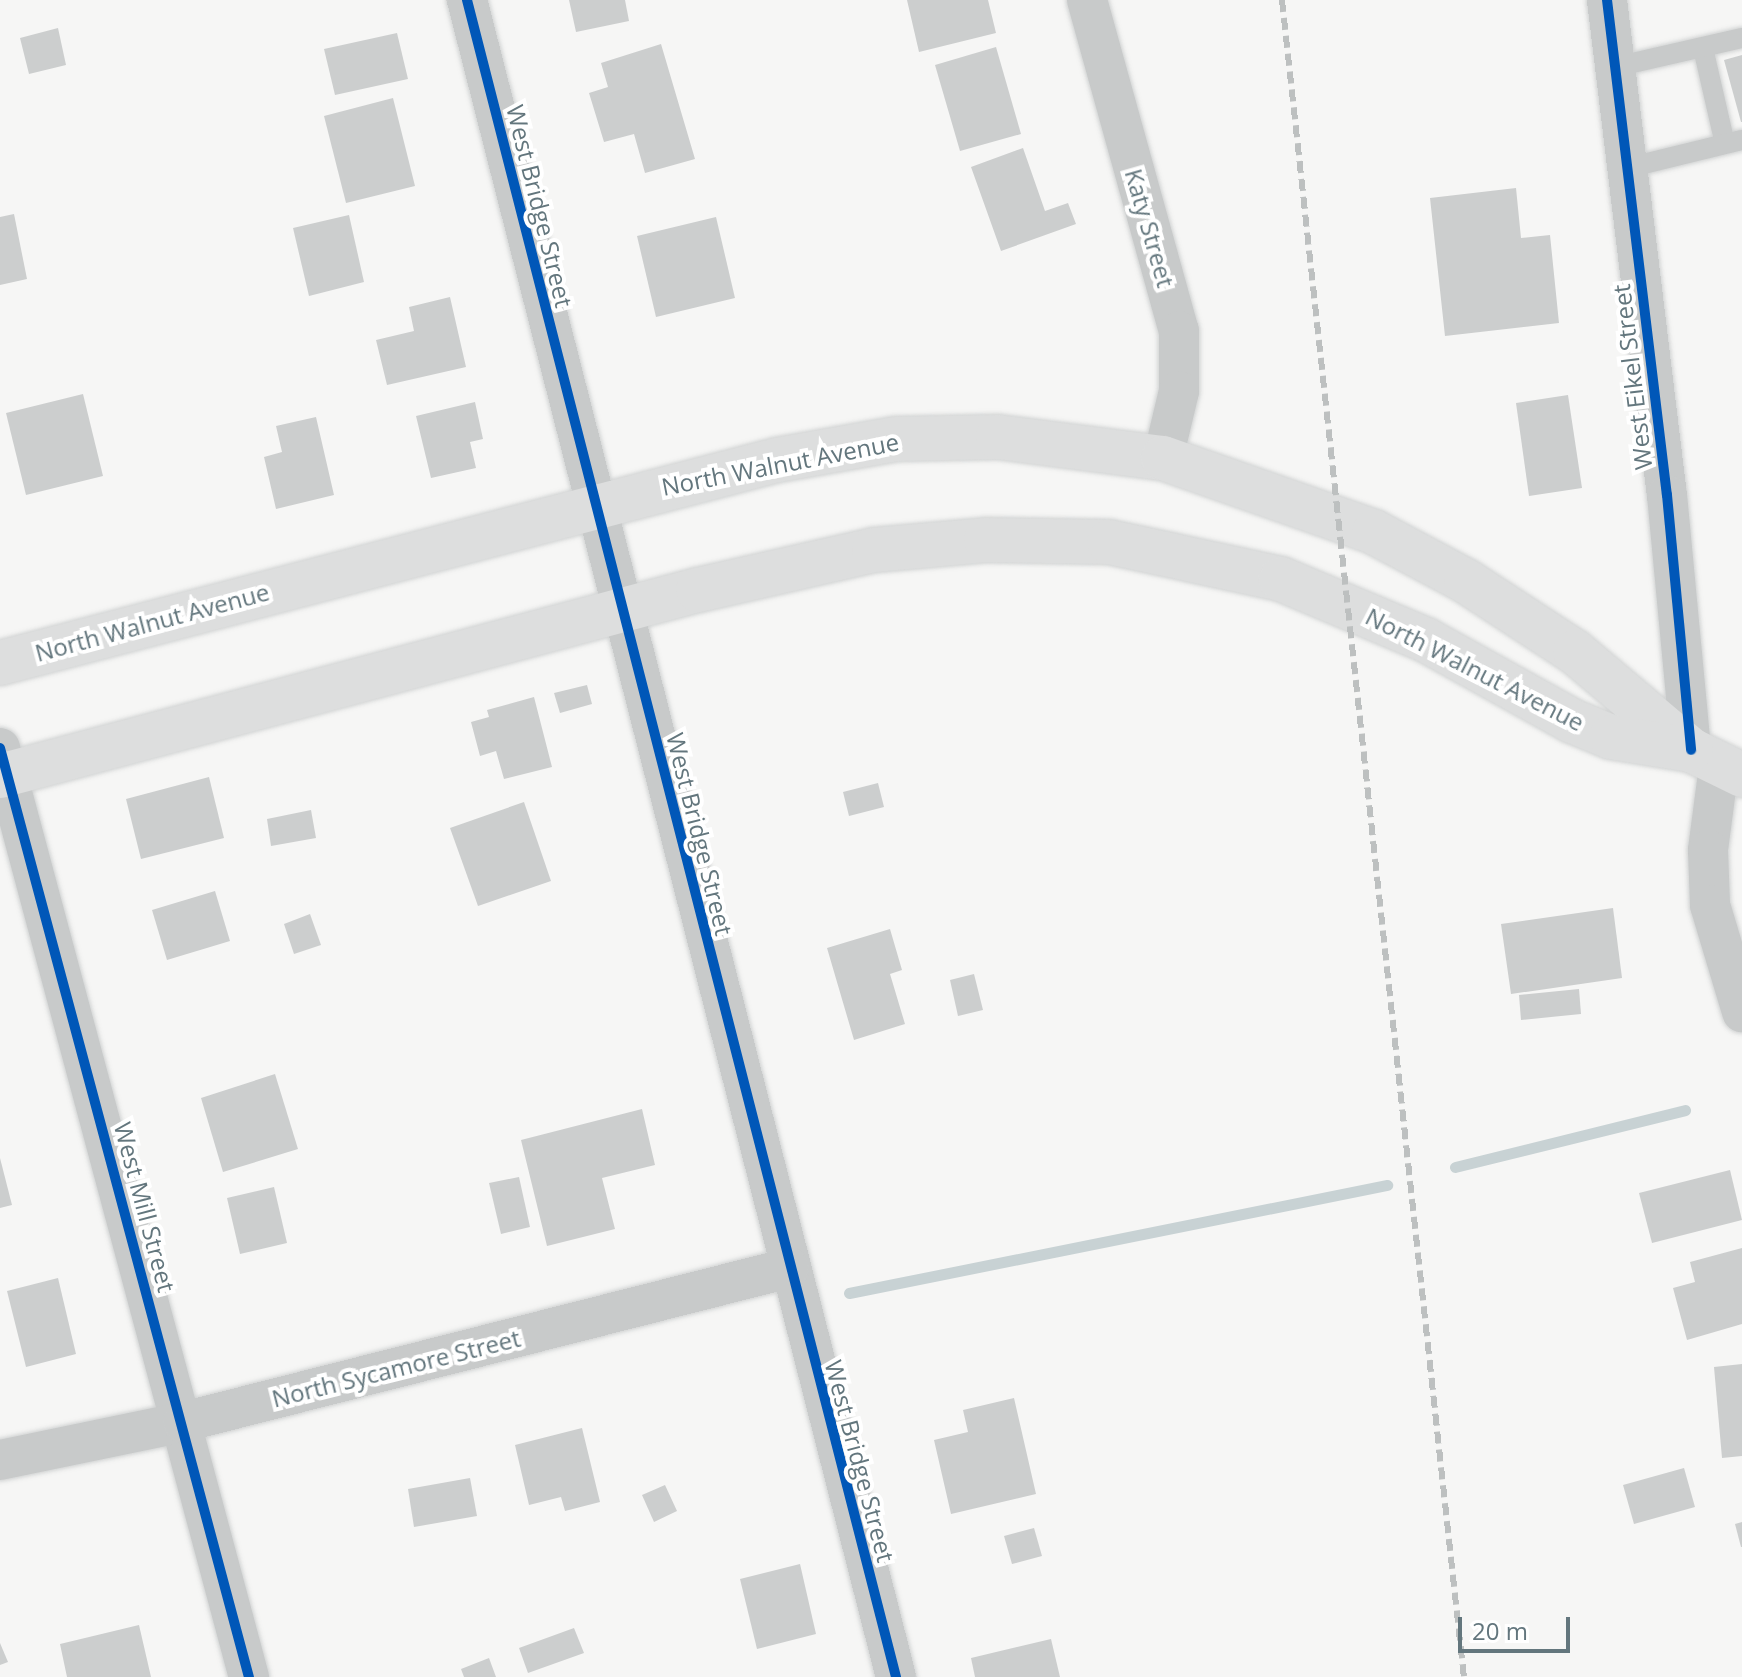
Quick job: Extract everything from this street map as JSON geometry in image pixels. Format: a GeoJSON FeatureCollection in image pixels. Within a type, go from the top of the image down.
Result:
{"type":"FeatureCollection","features":[{"type":"Feature","properties":{"kind":"main road","name":"North Walnut Avenue"},"geometry":{"type":"LineString","coordinates":[[0,663],[595,504],[777,460],[896,439],[998,437],[1163,458],[1374,532],[1466,581],[1615,681],[1717,764]]}},
{"type":"Feature","properties":{"kind":"main road","name":"North Walnut Avenue"},"geometry":{"type":"LineString","coordinates":[[2,766],[624,614],[698,590],[874,550],[986,540],[1109,542],[1281,579],[1426,640],[1572,721],[1611,737],[1717,764]]}},
{"type":"Feature","properties":{"kind":"street","name":"West Bridge Street"},"geometry":{"type":"LineString","coordinates":[[467,0],[896,1677]]}},
{"type":"Feature","properties":{"kind":"street","name":"Katy Street"},"geometry":{"type":"LineString","coordinates":[[1087,0],[1179,331],[1179,391],[1163,458]]}},
{"type":"Feature","properties":{"kind":"street","name":"West Eikel Street"},"geometry":{"type":"LineString","coordinates":[[1607,0],[1627,168],[1717,764],[1708,850],[1710,905],[1742,1012]]}},
{"type":"Feature","properties":{"kind":"street","name":"West Mill Street"},"geometry":{"type":"LineString","coordinates":[[2,766],[183,1422],[249,1677]]}},
{"type":"Feature","properties":{"kind":"street","name":"North Sycamore Street"},"geometry":{"type":"LineString","coordinates":[[0,1460],[183,1422],[789,1268]]}},
{"type":"Feature","properties":{"kind":"lane"},"geometry":{"type":"LineString","coordinates":[[1615,67],[1742,38]]}},
{"type":"Feature","properties":{"kind":"lane"},"geometry":{"type":"LineString","coordinates":[[1627,168],[1734,142],[1703,48]]}},
{"type":"Feature","properties":{"kind":"building"},"geometry":{"type":"Polygon","coordinates":[[[569,0],[625,0],[629,21],[576,32],[569,0]]]}},
{"type":"Feature","properties":{"kind":"building"},"geometry":{"type":"Polygon","coordinates":[[[907,0],[988,0],[996,33],[919,52],[907,0]]]}},
{"type":"Feature","properties":{"kind":"building"},"geometry":{"type":"Polygon","coordinates":[[[58,28],[66,65],[29,74],[20,38],[58,28]]]}},
{"type":"Feature","properties":{"kind":"building"},"geometry":{"type":"Polygon","coordinates":[[[397,33],[408,79],[335,95],[324,49],[397,33]]]}},
{"type":"Feature","properties":{"kind":"building"},"geometry":{"type":"Polygon","coordinates":[[[661,44],[695,159],[645,173],[634,134],[604,142],[589,93],[608,87],[601,63],[661,44]]]}},
{"type":"Feature","properties":{"kind":"building"},"geometry":{"type":"Polygon","coordinates":[[[996,47],[1021,134],[960,151],[935,65],[996,47]]]}},
{"type":"Feature","properties":{"kind":"building"},"geometry":{"type":"Polygon","coordinates":[[[1742,55],[1742,122],[1741,122],[1724,60],[1742,55]]]}},
{"type":"Feature","properties":{"kind":"building"},"geometry":{"type":"Polygon","coordinates":[[[393,98],[415,186],[346,203],[324,116],[393,98]]]}},
{"type":"Feature","properties":{"kind":"building"},"geometry":{"type":"Polygon","coordinates":[[[1023,148],[1045,211],[1068,203],[1076,224],[1001,251],[971,167],[1023,148]]]}},
{"type":"Feature","properties":{"kind":"building"},"geometry":{"type":"Polygon","coordinates":[[[1516,188],[1521,238],[1550,235],[1559,323],[1445,336],[1430,198],[1516,188]]]}},
{"type":"Feature","properties":{"kind":"building"},"geometry":{"type":"Polygon","coordinates":[[[14,214],[27,279],[0,285],[0,217],[14,214]]]}},
{"type":"Feature","properties":{"kind":"building"},"geometry":{"type":"Polygon","coordinates":[[[349,215],[364,282],[309,296],[293,228],[349,215]]]}},
{"type":"Feature","properties":{"kind":"building"},"geometry":{"type":"Polygon","coordinates":[[[716,217],[735,298],[656,317],[637,236],[716,217]]]}},
{"type":"Feature","properties":{"kind":"building"},"geometry":{"type":"Polygon","coordinates":[[[450,297],[466,367],[387,385],[376,340],[414,331],[409,307],[450,297]]]}},
{"type":"Feature","properties":{"kind":"building"},"geometry":{"type":"Polygon","coordinates":[[[83,394],[103,476],[26,495],[6,413],[83,394]]]}},
{"type":"Feature","properties":{"kind":"building"},"geometry":{"type":"Polygon","coordinates":[[[1568,395],[1582,488],[1529,496],[1516,403],[1568,395]]]}},
{"type":"Feature","properties":{"kind":"building"},"geometry":{"type":"Polygon","coordinates":[[[475,402],[483,439],[470,442],[476,468],[431,478],[416,416],[475,402]]]}},
{"type":"Feature","properties":{"kind":"building"},"geometry":{"type":"Polygon","coordinates":[[[316,417],[334,495],[276,509],[264,457],[282,452],[276,426],[316,417]]]}},
{"type":"Feature","properties":{"kind":"building"},"geometry":{"type":"Polygon","coordinates":[[[587,685],[592,704],[560,713],[554,693],[587,685]]]}},
{"type":"Feature","properties":{"kind":"building"},"geometry":{"type":"Polygon","coordinates":[[[534,697],[552,767],[504,779],[496,751],[480,756],[471,722],[489,717],[487,710],[534,697]]]}},
{"type":"Feature","properties":{"kind":"building"},"geometry":{"type":"Polygon","coordinates":[[[209,777],[224,838],[141,859],[126,799],[209,777]]]}},
{"type":"Feature","properties":{"kind":"building"},"geometry":{"type":"Polygon","coordinates":[[[878,783],[884,807],[849,816],[843,792],[878,783]]]}},
{"type":"Feature","properties":{"kind":"building"},"geometry":{"type":"Polygon","coordinates":[[[524,802],[551,881],[478,906],[450,828],[524,802]]]}},
{"type":"Feature","properties":{"kind":"building"},"geometry":{"type":"Polygon","coordinates":[[[311,810],[316,838],[271,846],[267,819],[311,810]]]}},
{"type":"Feature","properties":{"kind":"building"},"geometry":{"type":"Polygon","coordinates":[[[215,891],[230,941],[167,960],[152,910],[215,891]]]}},
{"type":"Feature","properties":{"kind":"building"},"geometry":{"type":"Polygon","coordinates":[[[1613,908],[1622,978],[1511,994],[1501,924],[1613,908]]]}},
{"type":"Feature","properties":{"kind":"building"},"geometry":{"type":"Polygon","coordinates":[[[310,914],[321,945],[294,954],[284,924],[310,914]]]}},
{"type":"Feature","properties":{"kind":"building"},"geometry":{"type":"Polygon","coordinates":[[[890,929],[902,970],[890,974],[905,1024],[854,1040],[827,948],[890,929]]]}},
{"type":"Feature","properties":{"kind":"building"},"geometry":{"type":"Polygon","coordinates":[[[974,974],[983,1010],[958,1016],[950,980],[974,974]]]}},
{"type":"Feature","properties":{"kind":"building"},"geometry":{"type":"Polygon","coordinates":[[[1579,989],[1581,1014],[1521,1020],[1519,995],[1579,989]]]}},
{"type":"Feature","properties":{"kind":"building"},"geometry":{"type":"Polygon","coordinates":[[[275,1074],[298,1149],[223,1172],[201,1098],[275,1074]]]}},
{"type":"Feature","properties":{"kind":"building"},"geometry":{"type":"Polygon","coordinates":[[[642,1109],[655,1165],[602,1178],[615,1229],[547,1246],[521,1140],[642,1109]]]}},
{"type":"Feature","properties":{"kind":"building"},"geometry":{"type":"Polygon","coordinates":[[[0,1158],[12,1205],[0,1208],[0,1158]]]}},
{"type":"Feature","properties":{"kind":"building"},"geometry":{"type":"Polygon","coordinates":[[[1730,1170],[1742,1220],[1652,1243],[1639,1193],[1730,1170]]]}},
{"type":"Feature","properties":{"kind":"building"},"geometry":{"type":"Polygon","coordinates":[[[519,1177],[530,1227],[501,1234],[489,1183],[519,1177]]]}},
{"type":"Feature","properties":{"kind":"building"},"geometry":{"type":"Polygon","coordinates":[[[274,1187],[287,1243],[240,1254],[227,1198],[274,1187]]]}},
{"type":"Feature","properties":{"kind":"building"},"geometry":{"type":"Polygon","coordinates":[[[1742,1248],[1742,1324],[1687,1340],[1673,1288],[1695,1282],[1690,1262],[1742,1248]]]}},
{"type":"Feature","properties":{"kind":"building"},"geometry":{"type":"Polygon","coordinates":[[[58,1278],[76,1354],[26,1367],[7,1291],[58,1278]]]}},
{"type":"Feature","properties":{"kind":"building"},"geometry":{"type":"Polygon","coordinates":[[[1742,1364],[1742,1456],[1722,1458],[1714,1367],[1742,1364]]]}},
{"type":"Feature","properties":{"kind":"building"},"geometry":{"type":"Polygon","coordinates":[[[1014,1398],[1036,1494],[951,1514],[934,1440],[968,1432],[963,1410],[1014,1398]]]}},
{"type":"Feature","properties":{"kind":"building"},"geometry":{"type":"Polygon","coordinates":[[[582,1428],[600,1502],[565,1511],[561,1497],[529,1505],[515,1445],[582,1428]]]}},
{"type":"Feature","properties":{"kind":"building"},"geometry":{"type":"Polygon","coordinates":[[[1684,1468],[1695,1507],[1634,1524],[1623,1485],[1684,1468]]]}},
{"type":"Feature","properties":{"kind":"building"},"geometry":{"type":"Polygon","coordinates":[[[470,1478],[477,1516],[414,1527],[408,1489],[470,1478]]]}},
{"type":"Feature","properties":{"kind":"building"},"geometry":{"type":"Polygon","coordinates":[[[665,1485],[677,1511],[654,1522],[642,1495],[665,1485]]]}},
{"type":"Feature","properties":{"kind":"building"},"geometry":{"type":"Polygon","coordinates":[[[1742,1522],[1742,1547],[1741,1547],[1735,1524],[1742,1522]]]}},
{"type":"Feature","properties":{"kind":"building"},"geometry":{"type":"Polygon","coordinates":[[[1034,1528],[1042,1556],[1012,1564],[1004,1536],[1034,1528]]]}},
{"type":"Feature","properties":{"kind":"building"},"geometry":{"type":"Polygon","coordinates":[[[800,1564],[816,1634],[757,1649],[740,1579],[800,1564]]]}},
{"type":"Feature","properties":{"kind":"building"},"geometry":{"type":"Polygon","coordinates":[[[139,1625],[151,1677],[67,1677],[60,1644],[139,1625]]]}},
{"type":"Feature","properties":{"kind":"building"},"geometry":{"type":"Polygon","coordinates":[[[574,1628],[584,1653],[528,1673],[519,1648],[574,1628]]]}},
{"type":"Feature","properties":{"kind":"building"},"geometry":{"type":"Polygon","coordinates":[[[1051,1639],[1060,1677],[975,1677],[971,1658],[1051,1639]]]}},
{"type":"Feature","properties":{"kind":"building"},"geometry":{"type":"Polygon","coordinates":[[[0,1643],[8,1662],[0,1665],[0,1643]]]}},
{"type":"Feature","properties":{"kind":"building"},"geometry":{"type":"Polygon","coordinates":[[[489,1658],[496,1677],[464,1677],[461,1669],[489,1658]]]}},
{"type":"Feature","properties":{"kind":"waterway"},"geometry":{"type":"LineString","coordinates":[[1455,1167],[1685,1110]]}},
{"type":"Feature","properties":{"kind":"waterway"},"geometry":{"type":"LineString","coordinates":[[849,1293],[1387,1185]]}},
{"type":"Feature","properties":{"kind":"railway"},"geometry":{"type":"LineString","coordinates":[[1282,0],[1464,1677]]}},
{"type":"Feature","properties":{"kind":"cycle path"},"geometry":{"type":"LineString","coordinates":[[467,0],[896,1677]]}},
{"type":"Feature","properties":{"kind":"cycle path"},"geometry":{"type":"LineString","coordinates":[[1607,0],[1667,495],[1691,750]]}},
{"type":"Feature","properties":{"kind":"cycle path"},"geometry":{"type":"LineString","coordinates":[[0,748],[249,1677]]}}]}
